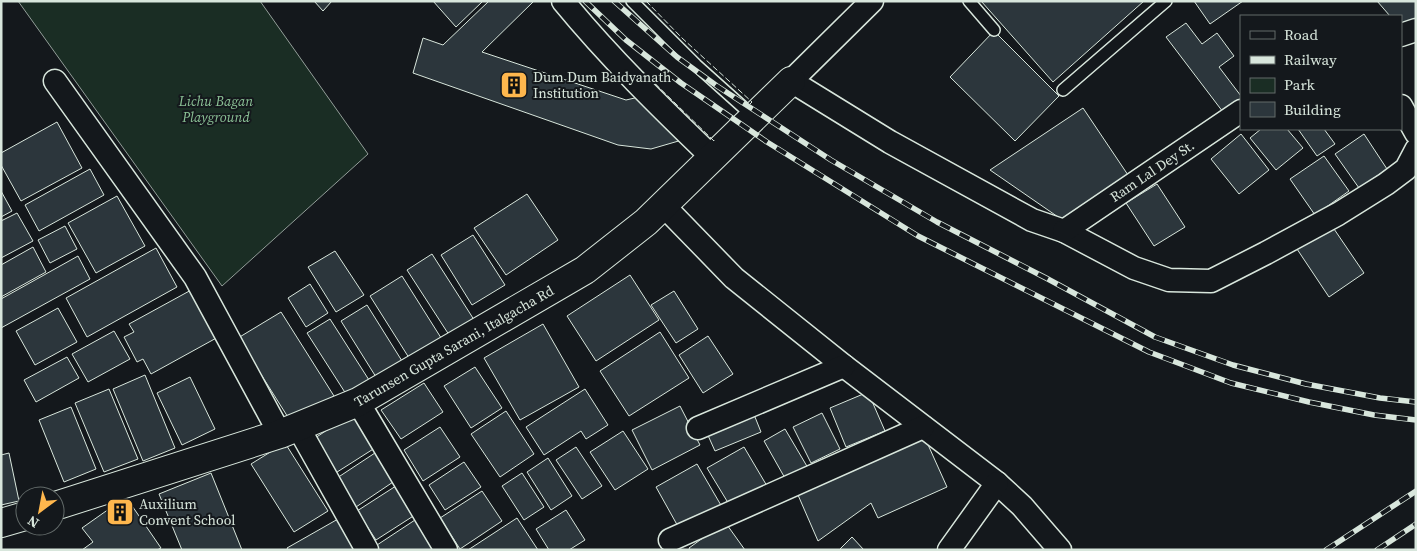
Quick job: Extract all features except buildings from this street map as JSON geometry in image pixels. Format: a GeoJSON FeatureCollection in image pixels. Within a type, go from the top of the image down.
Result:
{"type":"FeatureCollection","features":[{"type":"Feature","properties":{"kind":"street"},"geometry":{"type":"LineString","coordinates":[[562,1],[586,30],[713,158]]}},
{"type":"Feature","properties":{"kind":"street"},"geometry":{"type":"LineString","coordinates":[[872,1],[791,81],[890,142],[1032,220],[1064,231],[1134,268],[1169,280],[1210,281],[1338,214],[1406,169],[1416,150]]}},
{"type":"Feature","properties":{"kind":"street"},"geometry":{"type":"LineString","coordinates":[[1402,35],[1416,30]]}},
{"type":"Feature","properties":{"kind":"street"},"geometry":{"type":"LineString","coordinates":[[56,81],[195,277],[289,431],[367,550]]}},
{"type":"Feature","properties":{"kind":"street","name":"Tarunsen Gupta Sarani, Italgacha Rd"},"geometry":{"type":"LineString","coordinates":[[65,503],[289,431],[358,402],[585,270],[646,222],[791,81]]}},
{"type":"Feature","properties":{"kind":"street"},"geometry":{"type":"LineString","coordinates":[[1402,108],[1416,133]]}},
{"type":"Feature","properties":{"kind":"street","name":"Ram Lal Dey St."},"geometry":{"type":"LineString","coordinates":[[1064,231],[1240,112]]}},
{"type":"Feature","properties":{"kind":"street"},"geometry":{"type":"LineString","coordinates":[[663,206],[734,278],[844,366],[997,483],[1022,506],[1060,550]]}},
{"type":"Feature","properties":{"kind":"street"},"geometry":{"type":"LineString","coordinates":[[698,428],[844,366]]}},
{"type":"Feature","properties":{"kind":"street"},"geometry":{"type":"LineString","coordinates":[[358,402],[446,550]]}},
{"type":"Feature","properties":{"kind":"street"},"geometry":{"type":"LineString","coordinates":[[670,540],[922,426]]}},
{"type":"Feature","properties":{"kind":"street"},"geometry":{"type":"LineString","coordinates":[[949,550],[997,483]]}},
{"type":"Feature","properties":{"kind":"street"},"geometry":{"type":"LineString","coordinates":[[1,523],[15,519]]}},
{"type":"Feature","properties":{"kind":"lane"},"geometry":{"type":"LineString","coordinates":[[632,1],[683,52],[754,117]]}},
{"type":"Feature","properties":{"kind":"lane"},"geometry":{"type":"LineString","coordinates":[[969,1],[994,30]]}},
{"type":"Feature","properties":{"kind":"lane"},"geometry":{"type":"LineString","coordinates":[[1063,90],[1166,1]]}},
{"type":"Feature","properties":{"kind":"green space","name":"Lichu Bagan Playground"},"geometry":{"type":"Polygon","coordinates":[[[18,1],[260,1],[368,154],[222,286],[18,1]]]}},
{"type":"Feature","properties":{"kind":"railway"},"geometry":{"type":"LineString","coordinates":[[585,1],[626,40],[681,83],[767,142],[918,236],[1149,352],[1231,383],[1309,402],[1374,415],[1416,420]]}},
{"type":"Feature","properties":{"kind":"railway"},"geometry":{"type":"LineString","coordinates":[[614,1],[677,57],[717,86],[831,160],[937,222],[1155,337],[1233,365],[1306,384],[1380,398],[1416,402]]}},
{"type":"Feature","properties":{"kind":"railway"},"geometry":{"type":"LineString","coordinates":[[1326,550],[1416,491]]}},
{"type":"Feature","properties":{"kind":"railway"},"geometry":{"type":"LineString","coordinates":[[1377,550],[1416,524]]}},
{"type":"Feature","properties":{"kind":"fence"},"geometry":{"type":"LineString","coordinates":[[646,1],[682,38],[752,102],[750,104]]}},
{"type":"Feature","properties":{"kind":"fence"},"geometry":{"type":"LineString","coordinates":[[637,66],[715,140]]}},
{"type":"Feature","properties":{"kind":"place","name":"Dum Dum Baidyanath Institution"},"geometry":{"type":"Point","coordinates":[514,85]}},
{"type":"Feature","properties":{"kind":"place","name":"Auxilium Convent School"},"geometry":{"type":"Point","coordinates":[120,512]}}]}
